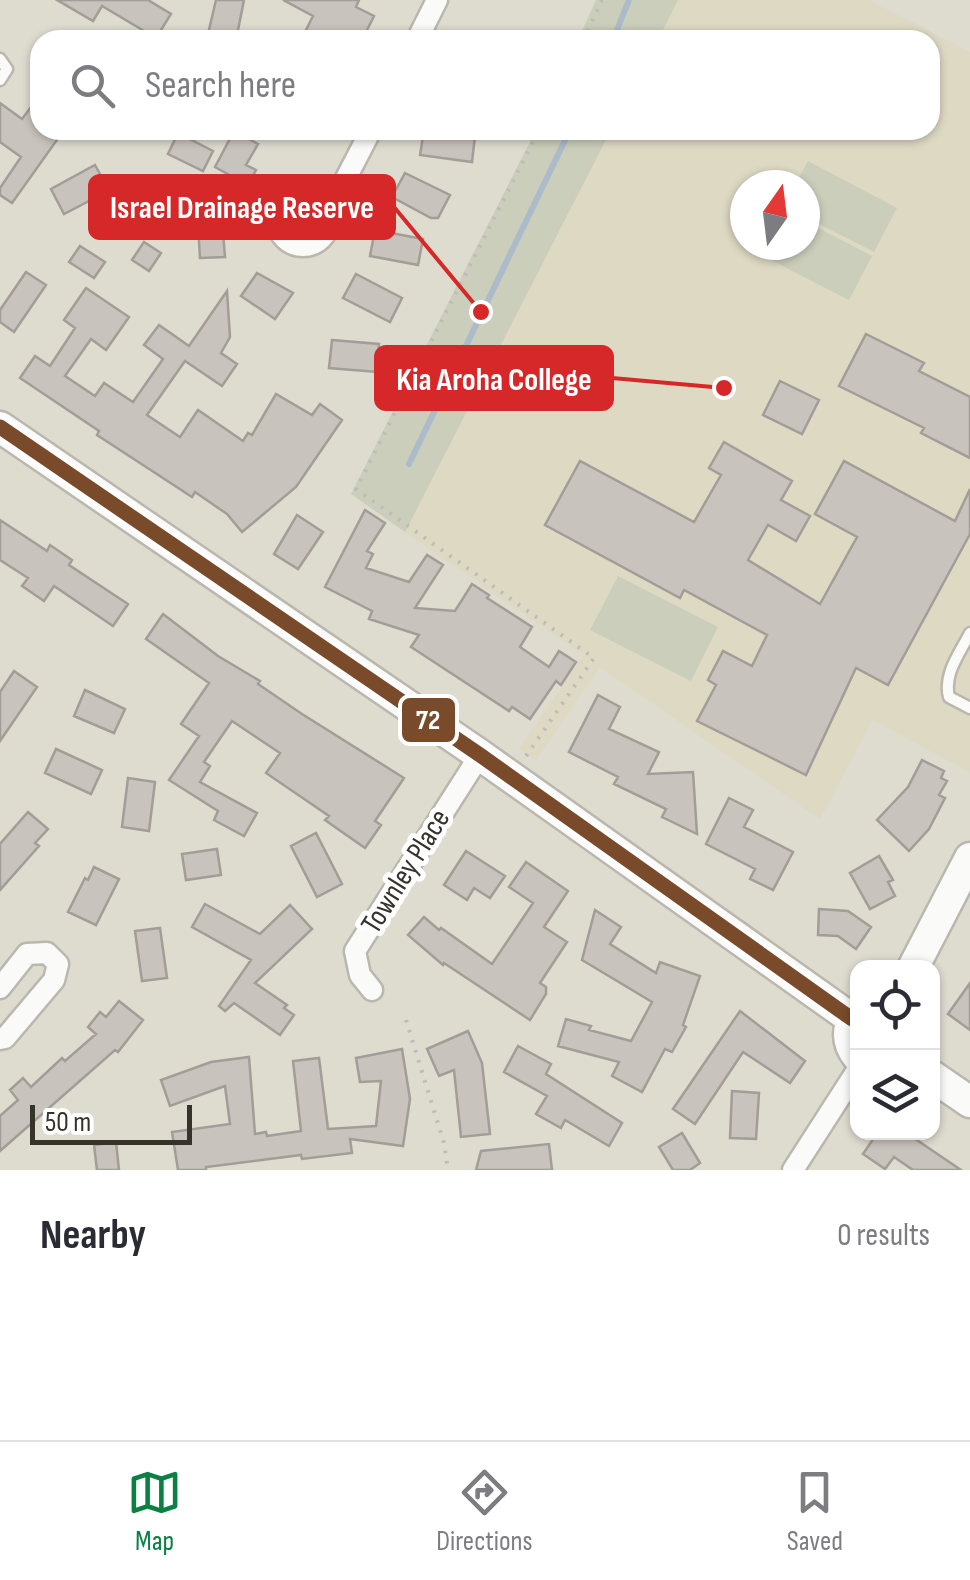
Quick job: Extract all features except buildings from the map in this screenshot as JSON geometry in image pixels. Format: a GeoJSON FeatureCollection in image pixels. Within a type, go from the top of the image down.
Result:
{"type":"FeatureCollection","features":[{"type":"Feature","properties":{"kind":"main road"},"geometry":{"type":"LineString","coordinates":[[0,427],[850,1012]]}},
{"type":"Feature","properties":{"kind":"main road"},"geometry":{"type":"LineString","coordinates":[[917,960],[970,858]]}},
{"type":"Feature","properties":{"kind":"main road"},"geometry":{"type":"LineString","coordinates":[[940,1081],[970,1102]]}},
{"type":"Feature","properties":{"kind":"street"},"geometry":{"type":"LineString","coordinates":[[422,30],[437,0]]}},
{"type":"Feature","properties":{"kind":"street"},"geometry":{"type":"LineString","coordinates":[[322,202],[341,188],[365,140]]}},
{"type":"Feature","properties":{"kind":"street","name":"Townley Place"},"geometry":{"type":"LineString","coordinates":[[372,990],[360,975],[355,952],[480,755]]}},
{"type":"Feature","properties":{"kind":"street"},"geometry":{"type":"LineString","coordinates":[[0,988],[27,954],[46,953],[58,964],[54,980],[5,1038],[0,1039]]}},
{"type":"Feature","properties":{"kind":"street"},"geometry":{"type":"LineString","coordinates":[[793,1170],[850,1081]]}},
{"type":"Feature","properties":{"kind":"lane"},"geometry":{"type":"LineString","coordinates":[[0,59],[7,69],[0,80]]}},
{"type":"Feature","properties":{"kind":"lane"},"geometry":{"type":"LineString","coordinates":[[970,633],[952,667],[947,689],[949,697],[970,708]]}},
{"type":"Feature","properties":{"kind":"path"},"geometry":{"type":"LineString","coordinates":[[588,30],[602,0]]}},
{"type":"Feature","properties":{"kind":"path"},"geometry":{"type":"LineString","coordinates":[[520,764],[594,658],[356,489],[533,140]]}},
{"type":"Feature","properties":{"kind":"path"},"geometry":{"type":"LineString","coordinates":[[406,1020],[444,1143],[448,1170]]}},
{"type":"Feature","properties":{"kind":"shaded area"},"geometry":{"type":"Polygon","coordinates":[[[678,0],[868,0],[927,30],[663,30],[678,0]]]}},
{"type":"Feature","properties":{"kind":"shaded area"},"geometry":{"type":"Polygon","coordinates":[[[940,37],[970,52],[970,772],[872,720],[820,819],[600,667],[536,760],[519,749],[584,655],[405,532],[606,140],[940,140],[940,37]]]}},
{"type":"Feature","properties":{"kind":"green space"},"geometry":{"type":"Polygon","coordinates":[[[596,0],[678,0],[663,30],[582,30],[596,0]]]}},
{"type":"Feature","properties":{"kind":"green space"},"geometry":{"type":"Polygon","coordinates":[[[531,140],[606,140],[405,532],[351,494],[531,140]]]}},
{"type":"Feature","properties":{"kind":"green space"},"geometry":{"type":"Polygon","coordinates":[[[808,161],[897,208],[874,252],[820,225],[820,170],[803,170],[808,161]]]}},
{"type":"Feature","properties":{"kind":"green space"},"geometry":{"type":"Polygon","coordinates":[[[820,229],[872,256],[849,300],[771,260],[820,260],[820,229]]]}},
{"type":"Feature","properties":{"kind":"green space"},"geometry":{"type":"Polygon","coordinates":[[[618,576],[718,627],[691,681],[590,630],[618,576]]]}},
{"type":"Feature","properties":{"kind":"waterway"},"geometry":{"type":"LineString","coordinates":[[617,30],[629,0]]}},
{"type":"Feature","properties":{"kind":"waterway"},"geometry":{"type":"LineString","coordinates":[[409,464],[565,140]]}},
{"type":"Feature","properties":{"kind":"transit line","name":"72"},"geometry":{"type":"LineString","coordinates":[[0,427],[480,755],[850,1018]]}},
{"type":"Feature","properties":{"kind":"place","name":"Israel Drainage Reserve"},"geometry":{"type":"Point","coordinates":[481,312]}},
{"type":"Feature","properties":{"kind":"place","name":"Kia Aroha College"},"geometry":{"type":"Point","coordinates":[724,388]}}]}
